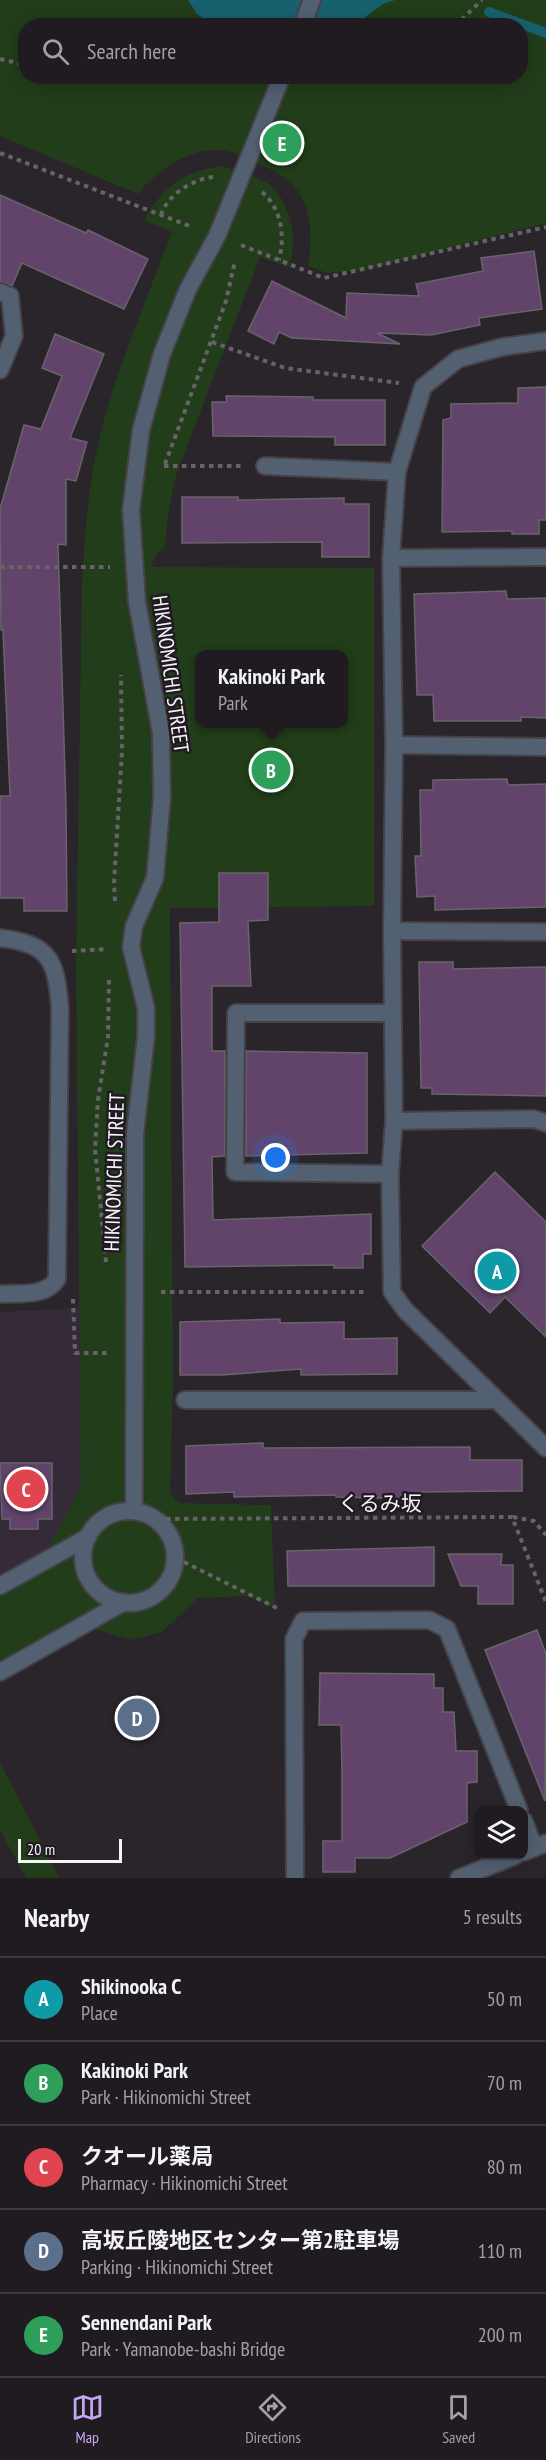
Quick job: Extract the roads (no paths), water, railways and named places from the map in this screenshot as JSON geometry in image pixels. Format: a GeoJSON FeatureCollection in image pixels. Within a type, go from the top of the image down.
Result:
{"type":"FeatureCollection","features":[{"type":"Feature","properties":{"kind":"street"},"geometry":{"type":"LineString","coordinates":[[305,18],[312,0]]}},
{"type":"Feature","properties":{"kind":"street","name":"HIKINOMICHI STREET"},"geometry":{"type":"LineString","coordinates":[[134,1510],[135,1134],[146,1036],[146,1008],[124,947],[156,878],[162,798],[161,733],[137,602],[132,542],[131,510],[135,469],[148,398],[188,289],[217,236],[279,84]]}},
{"type":"Feature","properties":{"kind":"street"},"geometry":{"type":"LineString","coordinates":[[0,292],[10,296],[14,336],[0,370]]}},
{"type":"Feature","properties":{"kind":"street"},"geometry":{"type":"LineString","coordinates":[[546,341],[502,347],[458,359],[423,387],[397,472],[391,558],[394,746],[392,931],[394,1121],[390,1174],[392,1292],[405,1310],[494,1400],[546,1448]]}},
{"type":"Feature","properties":{"kind":"street"},"geometry":{"type":"LineString","coordinates":[[265,466],[397,472]]}},
{"type":"Feature","properties":{"kind":"street"},"geometry":{"type":"LineString","coordinates":[[391,558],[546,557]]}},
{"type":"Feature","properties":{"kind":"street"},"geometry":{"type":"LineString","coordinates":[[394,746],[546,747]]}},
{"type":"Feature","properties":{"kind":"street"},"geometry":{"type":"LineString","coordinates":[[392,931],[546,932]]}},
{"type":"Feature","properties":{"kind":"street"},"geometry":{"type":"LineString","coordinates":[[0,938],[20,940],[44,953],[57,973],[60,1008],[57,1279],[51,1288],[41,1292],[0,1294]]}},
{"type":"Feature","properties":{"kind":"street"},"geometry":{"type":"LineString","coordinates":[[390,1174],[235,1172],[236,1013],[392,1013]]}},
{"type":"Feature","properties":{"kind":"street"},"geometry":{"type":"LineString","coordinates":[[394,1121],[534,1119],[546,1123]]}},
{"type":"Feature","properties":{"kind":"street"},"geometry":{"type":"LineString","coordinates":[[185,1400],[494,1400]]}},
{"type":"Feature","properties":{"kind":"street"},"geometry":{"type":"LineString","coordinates":[[0,1586],[88,1537],[104,1517],[134,1510],[156,1519],[171,1536],[176,1558],[171,1578],[162,1590],[149,1599],[124,1602],[106,1597],[94,1587],[86,1573],[82,1558],[88,1537]]}},
{"type":"Feature","properties":{"kind":"street"},"geometry":{"type":"LineString","coordinates":[[0,1672],[124,1602]]}},
{"type":"Feature","properties":{"kind":"street"},"geometry":{"type":"LineString","coordinates":[[295,1878],[294,1639],[303,1621],[429,1620],[447,1629],[517,1806]]}},
{"type":"Feature","properties":{"kind":"street"},"geometry":{"type":"LineString","coordinates":[[528,1832],[534,1848]]}},
{"type":"Feature","properties":{"kind":"street"},"geometry":{"type":"LineString","coordinates":[[459,1878],[505,1860]]}},
{"type":"Feature","properties":{"kind":"water"},"geometry":{"type":"Polygon","coordinates":[[[188,0],[395,0],[383,4],[364,18],[203,18],[197,14],[188,0]]]}},
{"type":"Feature","properties":{"kind":"waterway"},"geometry":{"type":"LineString","coordinates":[[489,12],[505,18]]}},
{"type":"Feature","properties":{"kind":"waterway"},"geometry":{"type":"LineString","coordinates":[[528,26],[546,33]]}},
{"type":"Feature","properties":{"kind":"place","name":"Sennendani Park"},"geometry":{"type":"Point","coordinates":[282,143]}},
{"type":"Feature","properties":{"kind":"place","name":"Kakinoki Park"},"geometry":{"type":"Point","coordinates":[271,770]}},
{"type":"Feature","properties":{"kind":"place","name":"Shikinooka C"},"geometry":{"type":"Point","coordinates":[497,1271]}},
{"type":"Feature","properties":{"kind":"place","name":"クオール薬局"},"geometry":{"type":"Point","coordinates":[26,1489]}},
{"type":"Feature","properties":{"kind":"place","name":"高坂丘陵地区センター第2駐車場"},"geometry":{"type":"Point","coordinates":[137,1718]}}]}
